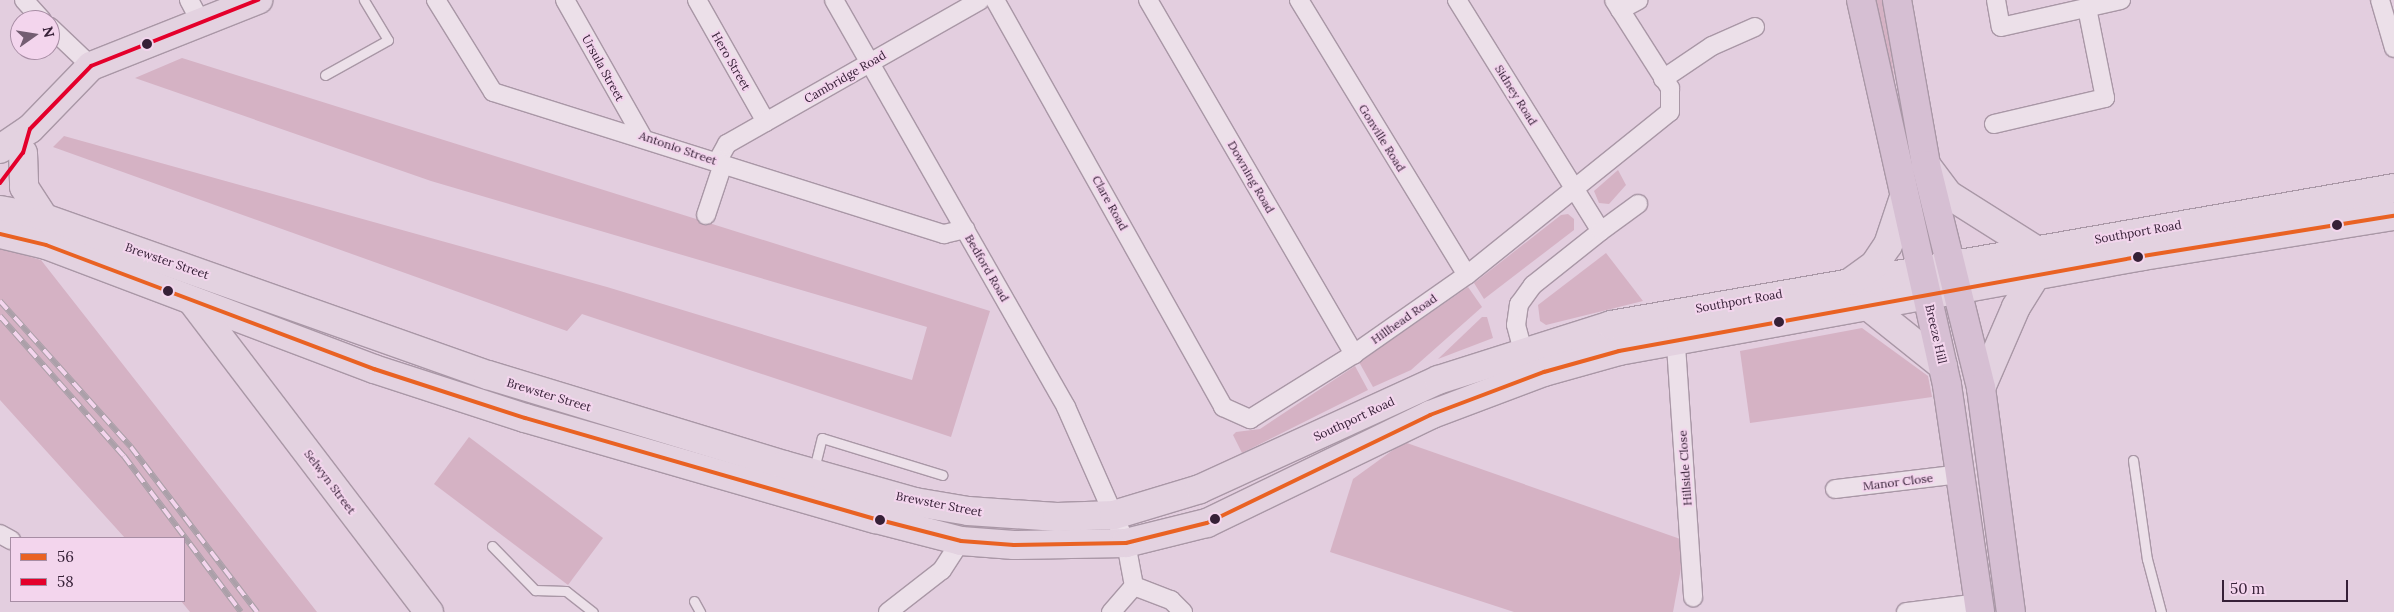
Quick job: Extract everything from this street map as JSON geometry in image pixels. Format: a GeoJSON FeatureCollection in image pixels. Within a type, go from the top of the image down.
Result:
{"type":"FeatureCollection","features":[{"type":"Feature","properties":{"kind":"highway","name":"Breeze Hill"},"geometry":{"type":"LineString","coordinates":[[1861,0],[1904,200],[1943,366],[1961,474],[1979,607]]}},
{"type":"Feature","properties":{"kind":"highway"},"geometry":{"type":"LineString","coordinates":[[1897,0],[1926,165],[1961,291],[1981,388],[2011,612]]}},
{"type":"Feature","properties":{"kind":"main road"},"geometry":{"type":"LineString","coordinates":[[0,183],[17,144],[91,66],[202,24],[258,0]]}},
{"type":"Feature","properties":{"kind":"main road"},"geometry":{"type":"LineString","coordinates":[[17,144],[24,188],[44,218]]}},
{"type":"Feature","properties":{"kind":"main road"},"geometry":{"type":"LineString","coordinates":[[1926,165],[1949,195],[2036,250]]}},
{"type":"Feature","properties":{"kind":"main road","name":"Southport Road"},"geometry":{"type":"LineString","coordinates":[[1126,543],[1207,523],[1430,415],[1532,376],[1674,326],[1851,282],[2394,188]]}},
{"type":"Feature","properties":{"kind":"main road"},"geometry":{"type":"LineString","coordinates":[[1851,282],[1875,264],[1888,245],[1904,200]]}},
{"type":"Feature","properties":{"kind":"main road","name":"Brewster Street"},"geometry":{"type":"LineString","coordinates":[[0,210],[44,218],[488,375],[813,473],[968,511],[1026,517],[1114,515]]}},
{"type":"Feature","properties":{"kind":"main road","name":"Southport Road"},"geometry":{"type":"LineString","coordinates":[[1114,515],[1200,489],[1438,380],[1586,332],[1674,326],[1868,306],[2394,216]]}},
{"type":"Feature","properties":{"kind":"main road"},"geometry":{"type":"LineString","coordinates":[[0,234],[46,245],[374,369],[525,418],[961,541],[1014,545],[1126,543]]}},
{"type":"Feature","properties":{"kind":"main road"},"geometry":{"type":"LineString","coordinates":[[1981,388],[2016,307],[2035,277]]}},
{"type":"Feature","properties":{"kind":"main road","name":"Selwyn Street"},"geometry":{"type":"LineString","coordinates":[[192,301],[429,612]]}},
{"type":"Feature","properties":{"kind":"main road"},"geometry":{"type":"LineString","coordinates":[[1868,306],[1943,366]]}},
{"type":"Feature","properties":{"kind":"main road"},"geometry":{"type":"LineString","coordinates":[[231,352],[237,330],[255,324]]}},
{"type":"Feature","properties":{"kind":"street"},"geometry":{"type":"LineString","coordinates":[[24,0],[33,10]]}},
{"type":"Feature","properties":{"kind":"street"},"geometry":{"type":"LineString","coordinates":[[189,0],[202,24]]}},
{"type":"Feature","properties":{"kind":"street","name":"Antonio Street"},"geometry":{"type":"LineString","coordinates":[[436,0],[493,92],[642,136],[944,234],[965,229]]}},
{"type":"Feature","properties":{"kind":"street","name":"Ursula Street"},"geometry":{"type":"LineString","coordinates":[[565,0],[642,136]]}},
{"type":"Feature","properties":{"kind":"street","name":"Hero Street"},"geometry":{"type":"LineString","coordinates":[[697,0],[766,122]]}},
{"type":"Feature","properties":{"kind":"street","name":"Bedford Road"},"geometry":{"type":"LineString","coordinates":[[834,0],[1066,407],[1126,543],[1134,586]]}},
{"type":"Feature","properties":{"kind":"street","name":"Cambridge Road"},"geometry":{"type":"LineString","coordinates":[[706,216],[720,162],[727,144],[980,0]]}},
{"type":"Feature","properties":{"kind":"street","name":"Clare Road"},"geometry":{"type":"LineString","coordinates":[[995,0],[1223,407]]}},
{"type":"Feature","properties":{"kind":"street","name":"Downing Road"},"geometry":{"type":"LineString","coordinates":[[1148,0],[1354,354]]}},
{"type":"Feature","properties":{"kind":"street","name":"Gonville Road"},"geometry":{"type":"LineString","coordinates":[[1298,0],[1467,275]]}},
{"type":"Feature","properties":{"kind":"street","name":"Sidney Road"},"geometry":{"type":"LineString","coordinates":[[1457,0],[1575,190]]}},
{"type":"Feature","properties":{"kind":"street"},"geometry":{"type":"LineString","coordinates":[[1617,5],[1639,0]]}},
{"type":"Feature","properties":{"kind":"street"},"geometry":{"type":"LineString","coordinates":[[1996,0],[2001,27],[2090,5],[2121,0]]}},
{"type":"Feature","properties":{"kind":"street"},"geometry":{"type":"LineString","coordinates":[[2380,0],[2394,48]]}},
{"type":"Feature","properties":{"kind":"street","name":"Hillhead Road"},"geometry":{"type":"LineString","coordinates":[[1223,407],[1237,417],[1257,418],[1354,354],[1467,275],[1670,112],[1673,99],[1663,79],[1617,5]]}},
{"type":"Feature","properties":{"kind":"street"},"geometry":{"type":"LineString","coordinates":[[1994,124],[2105,98],[2090,5]]}},
{"type":"Feature","properties":{"kind":"street"},"geometry":{"type":"LineString","coordinates":[[1663,79],[1712,46],[1756,27]]}},
{"type":"Feature","properties":{"kind":"street"},"geometry":{"type":"LineString","coordinates":[[60,36],[91,66]]}},
{"type":"Feature","properties":{"kind":"street"},"geometry":{"type":"LineString","coordinates":[[1575,190],[1601,231]]}},
{"type":"Feature","properties":{"kind":"street"},"geometry":{"type":"LineString","coordinates":[[1532,376],[1522,352],[1516,313],[1524,295],[1601,231],[1638,204]]}},
{"type":"Feature","properties":{"kind":"street","name":"Hillside Close"},"geometry":{"type":"LineString","coordinates":[[1674,326],[1693,597]]}},
{"type":"Feature","properties":{"kind":"street","name":"Manor Close"},"geometry":{"type":"LineString","coordinates":[[1836,490],[1961,474]]}},
{"type":"Feature","properties":{"kind":"street"},"geometry":{"type":"LineString","coordinates":[[888,612],[942,570],[961,541]]}},
{"type":"Feature","properties":{"kind":"street"},"geometry":{"type":"LineString","coordinates":[[1111,612],[1134,586],[1170,600],[1183,612]]}},
{"type":"Feature","properties":{"kind":"street"},"geometry":{"type":"LineString","coordinates":[[1906,612],[1979,607]]}},
{"type":"Feature","properties":{"kind":"lane"},"geometry":{"type":"LineString","coordinates":[[325,75],[388,40],[364,0]]}},
{"type":"Feature","properties":{"kind":"lane"},"geometry":{"type":"LineString","coordinates":[[228,315],[240,286]]}},
{"type":"Feature","properties":{"kind":"lane"},"geometry":{"type":"LineString","coordinates":[[813,473],[822,438],[942,475]]}},
{"type":"Feature","properties":{"kind":"lane"},"geometry":{"type":"LineString","coordinates":[[2133,460],[2147,559],[2161,612]]}},
{"type":"Feature","properties":{"kind":"lane"},"geometry":{"type":"LineString","coordinates":[[492,546],[534,590],[566,591],[594,612]]}},
{"type":"Feature","properties":{"kind":"lane"},"geometry":{"type":"LineString","coordinates":[[694,601],[700,612]]}},
{"type":"Feature","properties":{"kind":"shaded area"},"geometry":{"type":"Polygon","coordinates":[[[1874,0],[1884,0],[1895,83],[1894,83],[1874,0]]]}},
{"type":"Feature","properties":{"kind":"shaded area"},"geometry":{"type":"Polygon","coordinates":[[[182,58],[990,311],[951,437],[582,314],[567,331],[53,147],[64,136],[607,287],[912,380],[927,327],[431,181],[135,78],[182,58]]]}},
{"type":"Feature","properties":{"kind":"shaded area"},"geometry":{"type":"Polygon","coordinates":[[[1618,170],[1626,185],[1609,204],[1599,203],[1594,191],[1618,170]]]}},
{"type":"Feature","properties":{"kind":"shaded area"},"geometry":{"type":"Polygon","coordinates":[[[1568,214],[1574,219],[1574,230],[1484,299],[1474,283],[1561,215],[1568,214]]]}},
{"type":"Feature","properties":{"kind":"shaded area"},"geometry":{"type":"Polygon","coordinates":[[[0,248],[41,260],[317,612],[190,612],[182,602],[185,602],[185,537],[124,537],[0,400],[0,248]]]}},
{"type":"Feature","properties":{"kind":"shaded area"},"geometry":{"type":"Polygon","coordinates":[[[1606,253],[1643,301],[1546,325],[1540,321],[1538,305],[1606,253]]]}},
{"type":"Feature","properties":{"kind":"shaded area"},"geometry":{"type":"Polygon","coordinates":[[[1468,287],[1482,307],[1411,370],[1373,387],[1359,362],[1468,287]]]}},
{"type":"Feature","properties":{"kind":"shaded area"},"geometry":{"type":"Polygon","coordinates":[[[1482,317],[1487,317],[1493,338],[1438,359],[1482,317]]]}},
{"type":"Feature","properties":{"kind":"shaded area"},"geometry":{"type":"Polygon","coordinates":[[[1862,328],[1928,376],[1932,397],[1750,423],[1740,351],[1862,328]]]}},
{"type":"Feature","properties":{"kind":"shaded area"},"geometry":{"type":"Polygon","coordinates":[[[1355,366],[1368,390],[1242,453],[1233,435],[1236,432],[1260,429],[1355,366]]]}},
{"type":"Feature","properties":{"kind":"shaded area"},"geometry":{"type":"Polygon","coordinates":[[[469,437],[603,538],[568,585],[434,484],[469,437]]]}},
{"type":"Feature","properties":{"kind":"shaded area"},"geometry":{"type":"Polygon","coordinates":[[[1404,442],[1686,541],[1673,612],[1514,612],[1330,552],[1353,479],[1404,442]]]}},
{"type":"Feature","properties":{"kind":"railway"},"geometry":{"type":"LineString","coordinates":[[0,301],[131,447],[257,612]]}},
{"type":"Feature","properties":{"kind":"railway"},"geometry":{"type":"LineString","coordinates":[[0,316],[124,456],[185,537]]}},
{"type":"Feature","properties":{"kind":"railway"},"geometry":{"type":"LineString","coordinates":[[185,537],[241,612]]}},
{"type":"Feature","properties":{"kind":"transit line","name":"58"},"geometry":{"type":"LineString","coordinates":[[0,183],[23,153],[30,129],[91,66],[258,0]]}},
{"type":"Feature","properties":{"kind":"transit line","name":"56"},"geometry":{"type":"LineString","coordinates":[[0,234],[46,245],[374,369],[525,418],[876,519],[961,541],[1014,545],[1126,543],[1207,523],[1430,415],[1544,372],[1619,351],[2143,256],[2394,216]]}}]}
